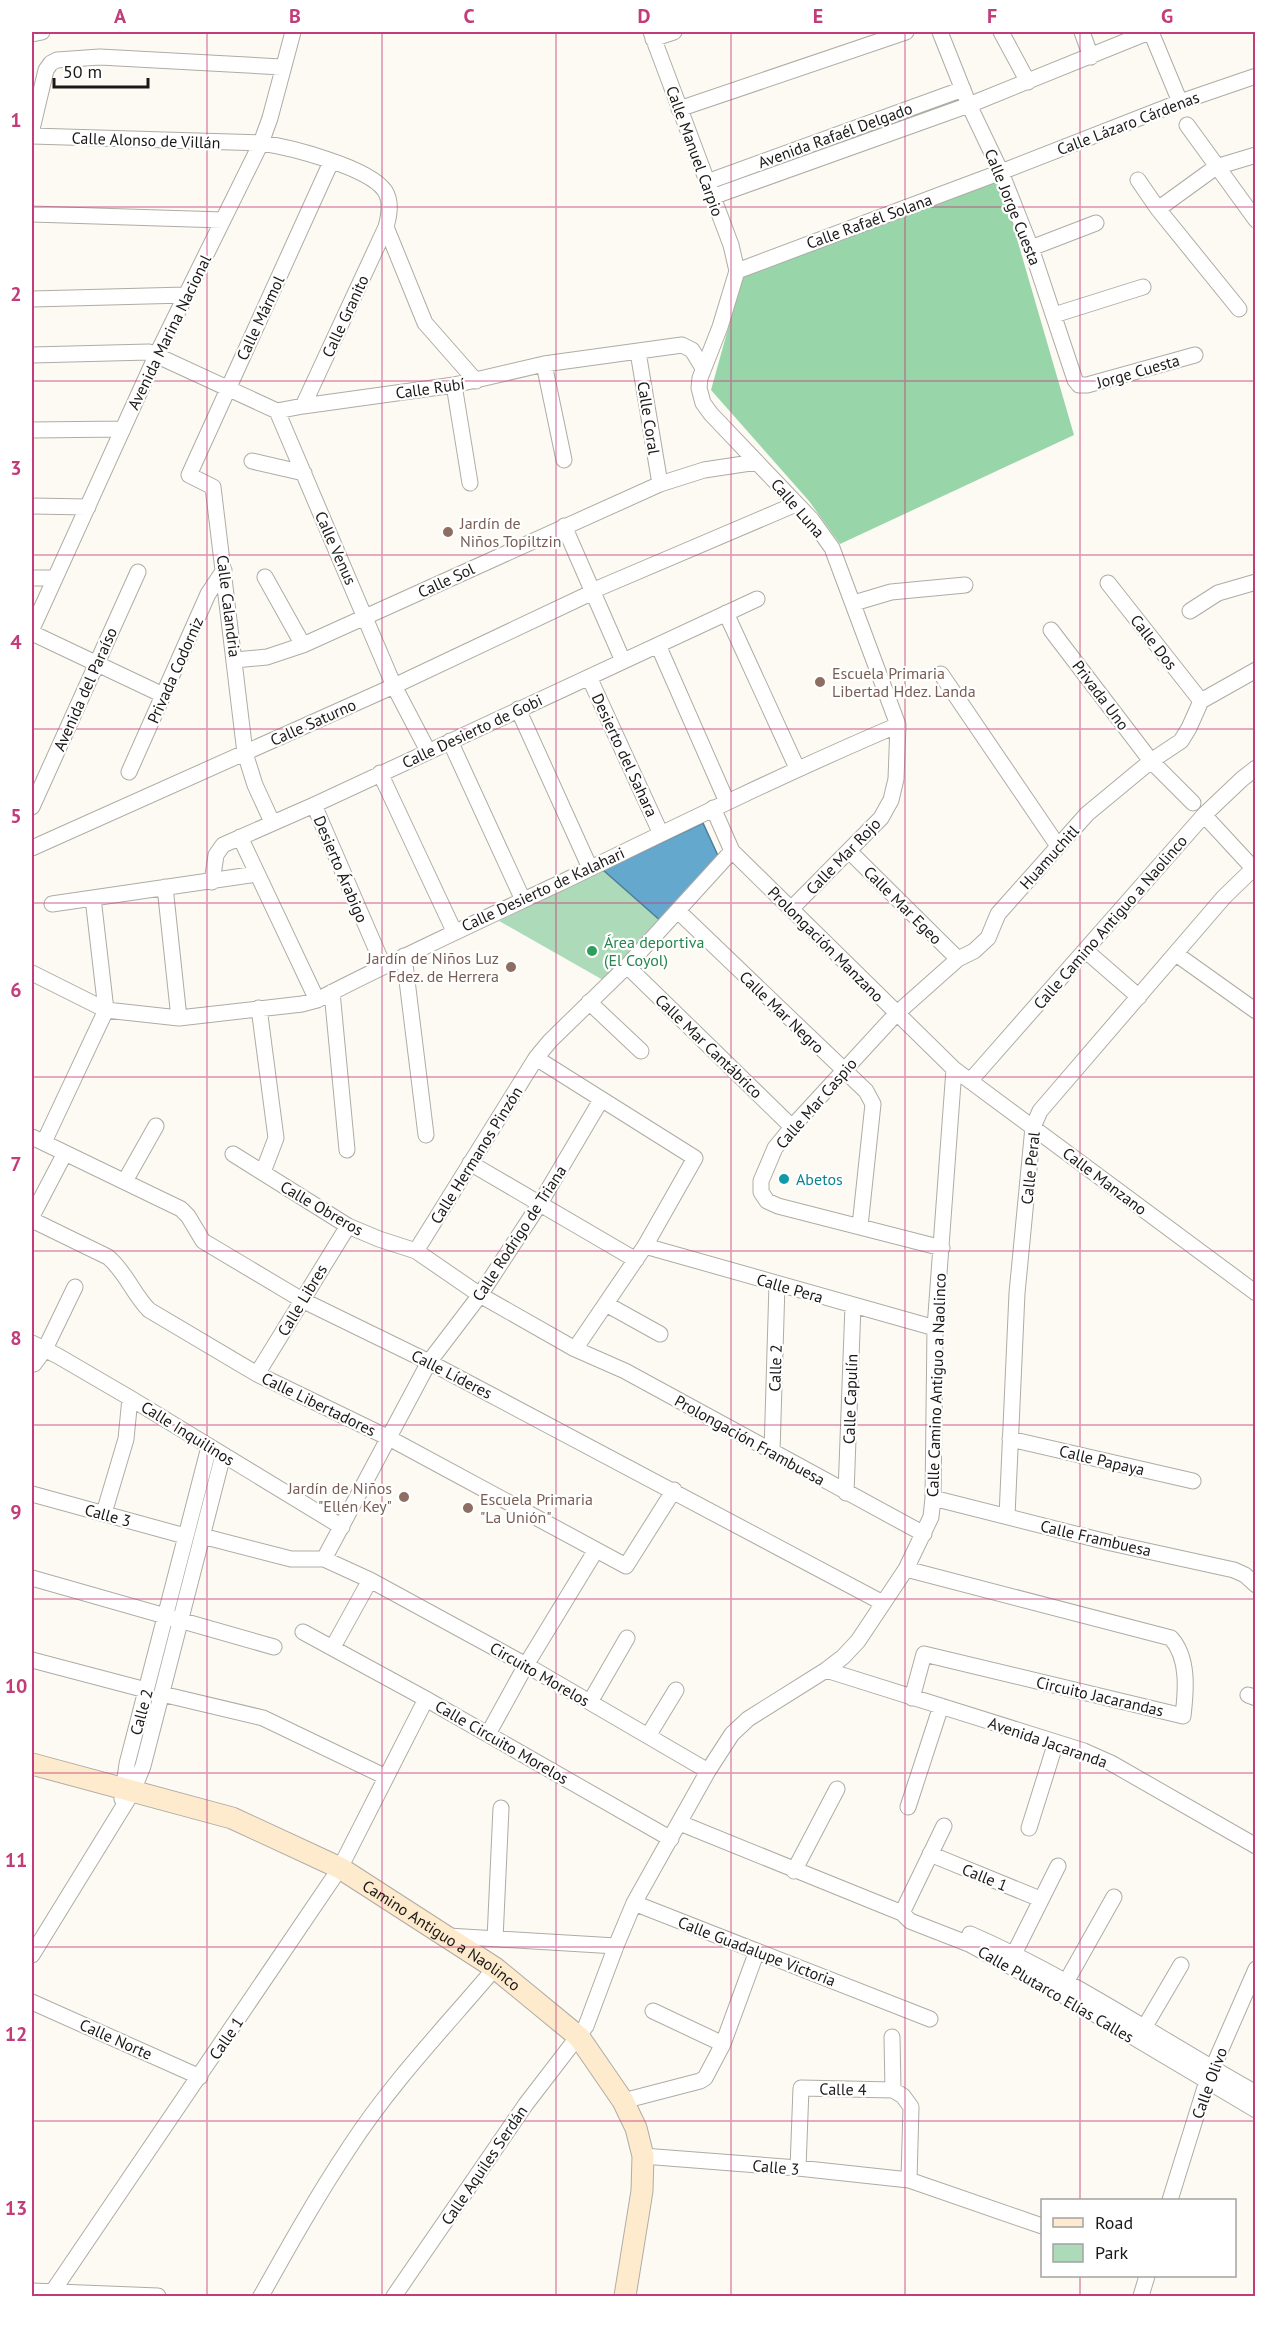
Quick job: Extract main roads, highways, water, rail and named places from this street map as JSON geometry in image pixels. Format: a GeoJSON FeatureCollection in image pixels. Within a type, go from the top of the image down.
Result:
{"type":"FeatureCollection","features":[{"type":"Feature","properties":{"kind":"main road","name":"Camino Antiguo a Naolinco"},"geometry":{"type":"LineString","coordinates":[[32,1764],[125,1797],[232,1818],[340,1868],[495,1968],[579,2037],[623,2101],[636,2128],[643,2156],[642,2191],[625,2296]]}},
{"type":"Feature","properties":{"kind":"water"},"geometry":{"type":"Polygon","coordinates":[[[703,823],[720,860],[662,922],[603,870],[703,823]]]}},
{"type":"Feature","properties":{"kind":"place","name":"Jardín de Niños Topiltzin"},"geometry":{"type":"Point","coordinates":[448,532]}},
{"type":"Feature","properties":{"kind":"place","name":"Escuela Primaria Libertad Hdez. Landa"},"geometry":{"type":"Point","coordinates":[820,682]}},
{"type":"Feature","properties":{"kind":"place","name":"Área deportiva (El Coyol)"},"geometry":{"type":"Point","coordinates":[592,951]}},
{"type":"Feature","properties":{"kind":"place","name":"Jardín de Niños Luz Fdez. de Herrera"},"geometry":{"type":"Point","coordinates":[511,967]}},
{"type":"Feature","properties":{"kind":"place","name":"Abetos"},"geometry":{"type":"Point","coordinates":[784,1179]}},
{"type":"Feature","properties":{"kind":"place","name":"Jardín de Niños \"Ellen Key\""},"geometry":{"type":"Point","coordinates":[404,1497]}},
{"type":"Feature","properties":{"kind":"place","name":"Escuela Primaria \"La Unión\""},"geometry":{"type":"Point","coordinates":[468,1508]}}]}
